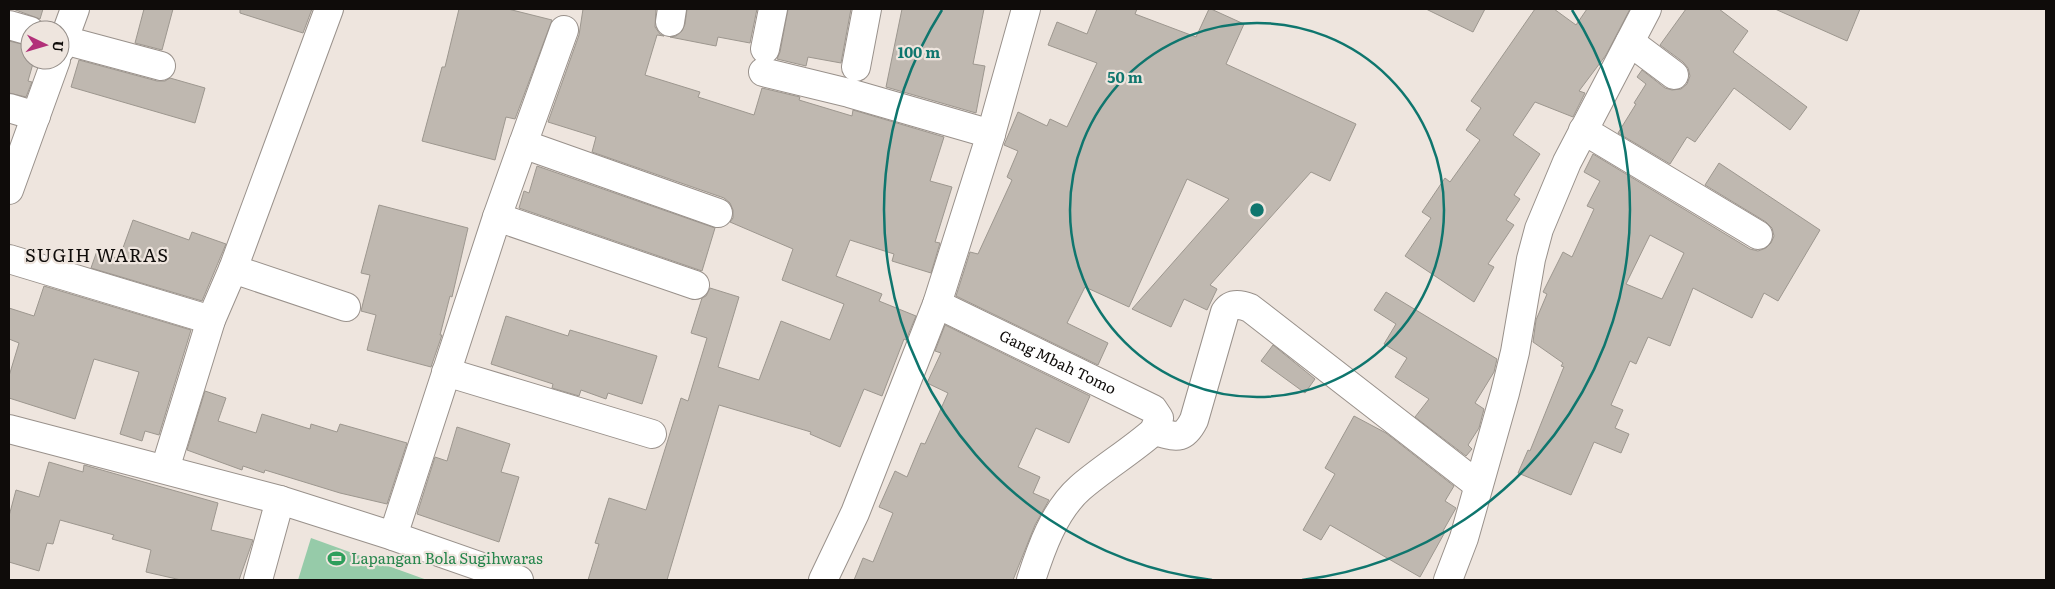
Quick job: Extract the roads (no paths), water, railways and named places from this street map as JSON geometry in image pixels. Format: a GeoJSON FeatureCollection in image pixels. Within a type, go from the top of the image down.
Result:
{"type":"FeatureCollection","features":[{"type":"Feature","properties":{"kind":"street"},"geometry":{"type":"LineString","coordinates":[[70,22],[75,9]]}},
{"type":"Feature","properties":{"kind":"street"},"geometry":{"type":"LineString","coordinates":[[165,469],[211,320],[233,269],[330,9]]}},
{"type":"Feature","properties":{"kind":"street"},"geometry":{"type":"LineString","coordinates":[[773,9],[764,60],[849,93],[991,134]]}},
{"type":"Feature","properties":{"kind":"street"},"geometry":{"type":"LineString","coordinates":[[856,67],[867,9]]}},
{"type":"Feature","properties":{"kind":"street"},"geometry":{"type":"LineString","coordinates":[[823,580],[854,513],[937,304],[991,134],[1026,9]]}},
{"type":"Feature","properties":{"kind":"street"},"geometry":{"type":"LineString","coordinates":[[1448,580],[1464,538],[1490,449],[1513,360],[1531,259],[1539,229],[1567,162],[1646,9]]}},
{"type":"Feature","properties":{"kind":"street"},"geometry":{"type":"LineString","coordinates":[[393,536],[497,216],[564,30]]}},
{"type":"Feature","properties":{"kind":"street"},"geometry":{"type":"LineString","coordinates":[[1630,42],[1674,75]]}},
{"type":"Feature","properties":{"kind":"street"},"geometry":{"type":"LineString","coordinates":[[70,49],[161,66]]}},
{"type":"Feature","properties":{"kind":"street"},"geometry":{"type":"LineString","coordinates":[[9,190],[52,70]]}},
{"type":"Feature","properties":{"kind":"street"},"geometry":{"type":"LineString","coordinates":[[9,108],[36,116]]}},
{"type":"Feature","properties":{"kind":"street"},"geometry":{"type":"LineString","coordinates":[[1583,130],[1758,235]]}},
{"type":"Feature","properties":{"kind":"street"},"geometry":{"type":"LineString","coordinates":[[523,144],[718,213]]}},
{"type":"Feature","properties":{"kind":"street"},"geometry":{"type":"LineString","coordinates":[[497,216],[696,285]]}},
{"type":"Feature","properties":{"kind":"street"},"geometry":{"type":"LineString","coordinates":[[9,259],[211,320]]}},
{"type":"Feature","properties":{"kind":"street"},"geometry":{"type":"LineString","coordinates":[[233,269],[346,307]]}},
{"type":"Feature","properties":{"kind":"street","name":"Gang Mbah Tomo"},"geometry":{"type":"LineString","coordinates":[[937,304],[1153,409],[1160,418],[1166,434]]}},
{"type":"Feature","properties":{"kind":"street"},"geometry":{"type":"LineString","coordinates":[[1031,580],[1039,557],[1064,507],[1079,489],[1166,434],[1186,434],[1194,420],[1225,312],[1228,307],[1233,305],[1250,308],[1370,399],[1478,485]]}},
{"type":"Feature","properties":{"kind":"street"},"geometry":{"type":"LineString","coordinates":[[446,372],[652,434]]}},
{"type":"Feature","properties":{"kind":"street"},"geometry":{"type":"LineString","coordinates":[[9,429],[280,500],[393,536],[519,580]]}},
{"type":"Feature","properties":{"kind":"street"},"geometry":{"type":"LineString","coordinates":[[258,580],[280,500]]}},
{"type":"Feature","properties":{"kind":"place","name":"Lapangan Bola Sugihwaras"},"geometry":{"type":"Point","coordinates":[337,559]}},
{"type":"Feature","properties":{"kind":"district","name":"SUGIH WARAS"},"geometry":{"type":"Point","coordinates":[97,256]}}]}
